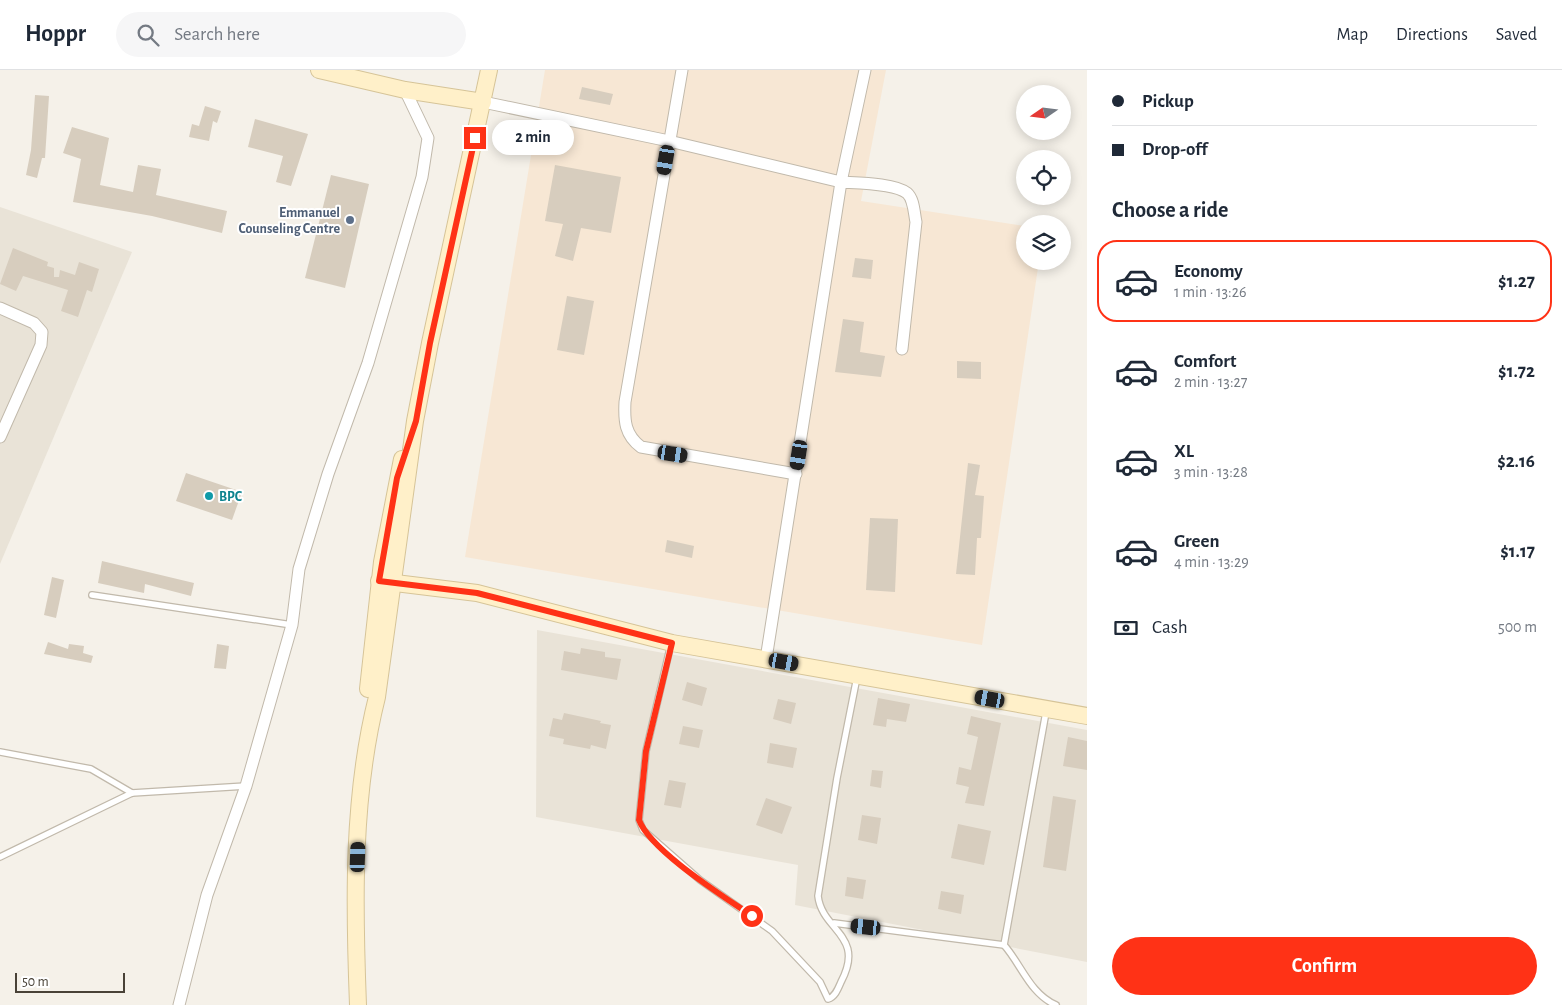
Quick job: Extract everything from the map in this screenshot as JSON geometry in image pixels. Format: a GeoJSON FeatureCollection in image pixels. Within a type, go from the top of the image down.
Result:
{"type":"FeatureCollection","features":[{"type":"Feature","properties":{"kind":"main road"},"geometry":{"type":"LineString","coordinates":[[319,70],[405,90],[483,102]]}},
{"type":"Feature","properties":{"kind":"main road"},"geometry":{"type":"LineString","coordinates":[[358,1005],[355,936],[359,817],[369,730],[377,697],[400,464],[416,421],[430,343],[489,70]]}},
{"type":"Feature","properties":{"kind":"main road"},"geometry":{"type":"LineString","coordinates":[[387,582],[477,593],[672,643],[1087,716]]}},
{"type":"Feature","properties":{"kind":"street"},"geometry":{"type":"LineString","coordinates":[[682,70],[625,402],[624,420],[627,431],[633,441],[641,447],[796,474]]}},
{"type":"Feature","properties":{"kind":"street"},"geometry":{"type":"LineString","coordinates":[[766,659],[841,182],[865,70]]}},
{"type":"Feature","properties":{"kind":"street"},"geometry":{"type":"LineString","coordinates":[[179,1005],[207,895],[246,786],[292,624],[299,569],[328,474],[368,363],[422,177],[428,138],[405,90]]}},
{"type":"Feature","properties":{"kind":"street"},"geometry":{"type":"LineString","coordinates":[[483,102],[669,141],[841,182],[895,188],[907,193],[913,203],[916,222],[902,349]]}},
{"type":"Feature","properties":{"kind":"street"},"geometry":{"type":"LineString","coordinates":[[0,308],[34,323],[42,332],[41,344],[0,437]]}},
{"type":"Feature","properties":{"kind":"lane"},"geometry":{"type":"LineString","coordinates":[[92,595],[292,624]]}},
{"type":"Feature","properties":{"kind":"lane"},"geometry":{"type":"LineString","coordinates":[[672,643],[646,751],[639,820],[643,830],[700,880],[772,931],[820,982],[828,999],[834,996],[847,972],[849,955],[846,944],[834,923],[822,912],[818,896],[837,778],[857,675]]}},
{"type":"Feature","properties":{"kind":"lane"},"geometry":{"type":"LineString","coordinates":[[1004,945],[1046,710]]}},
{"type":"Feature","properties":{"kind":"lane"},"geometry":{"type":"LineString","coordinates":[[0,752],[90,769],[132,793]]}},
{"type":"Feature","properties":{"kind":"lane"},"geometry":{"type":"LineString","coordinates":[[0,857],[132,793],[246,786]]}},
{"type":"Feature","properties":{"kind":"lane"},"geometry":{"type":"LineString","coordinates":[[834,923],[1004,945],[1012,954],[1029,984],[1056,1005]]}},
{"type":"Feature","properties":{"kind":"shaded area"},"geometry":{"type":"Polygon","coordinates":[[[545,70],[886,70],[861,201],[1016,225],[1016,270],[1038,270],[982,645],[465,557],[545,70]]]}},
{"type":"Feature","properties":{"kind":"shaded area"},"geometry":{"type":"Polygon","coordinates":[[[0,207],[132,252],[0,564],[0,207]]]}},
{"type":"Feature","properties":{"kind":"shaded area"},"geometry":{"type":"Polygon","coordinates":[[[537,630],[1087,730],[1087,962],[795,905],[798,865],[536,817],[537,630]]]}},
{"type":"Feature","properties":{"kind":"building"},"geometry":{"type":"Polygon","coordinates":[[[582,87],[613,94],[610,105],[579,99],[582,87]]]}},
{"type":"Feature","properties":{"kind":"building"},"geometry":{"type":"Polygon","coordinates":[[[35,95],[49,96],[45,158],[42,158],[37,178],[26,175],[31,150],[35,95]]]}},
{"type":"Feature","properties":{"kind":"building"},"geometry":{"type":"Polygon","coordinates":[[[205,106],[221,111],[217,123],[213,121],[209,141],[189,137],[192,124],[199,126],[205,106]]]}},
{"type":"Feature","properties":{"kind":"building"},"geometry":{"type":"Polygon","coordinates":[[[255,119],[308,134],[291,186],[276,182],[283,156],[248,147],[255,119]]]}},
{"type":"Feature","properties":{"kind":"building"},"geometry":{"type":"Polygon","coordinates":[[[72,127],[109,138],[100,185],[133,192],[138,165],[161,169],[156,195],[227,211],[222,233],[152,216],[73,202],[81,159],[63,153],[72,127]]]}},
{"type":"Feature","properties":{"kind":"building"},"geometry":{"type":"Polygon","coordinates":[[[555,165],[621,177],[611,233],[581,228],[573,261],[555,256],[563,224],[545,221],[555,165]]]}},
{"type":"Feature","properties":{"kind":"building"},"geometry":{"type":"Polygon","coordinates":[[[331,175],[369,184],[345,288],[305,278],[331,175]]]}},
{"type":"Feature","properties":{"kind":"building"},"geometry":{"type":"Polygon","coordinates":[[[13,248],[48,262],[47,266],[54,268],[54,277],[59,277],[60,270],[75,275],[79,262],[99,269],[92,292],[87,290],[78,317],[61,311],[68,290],[23,276],[16,291],[0,284],[13,248]]]}},
{"type":"Feature","properties":{"kind":"building"},"geometry":{"type":"Polygon","coordinates":[[[855,258],[873,260],[871,279],[852,277],[855,258]]]}},
{"type":"Feature","properties":{"kind":"building"},"geometry":{"type":"Polygon","coordinates":[[[567,296],[594,301],[584,355],[557,350],[567,296]]]}},
{"type":"Feature","properties":{"kind":"building"},"geometry":{"type":"Polygon","coordinates":[[[843,319],[864,322],[860,352],[885,356],[881,377],[835,372],[843,319]]]}},
{"type":"Feature","properties":{"kind":"building"},"geometry":{"type":"Polygon","coordinates":[[[957,361],[981,362],[981,379],[957,378],[957,361]]]}},
{"type":"Feature","properties":{"kind":"building"},"geometry":{"type":"Polygon","coordinates":[[[968,463],[980,465],[975,495],[984,496],[981,538],[977,538],[975,575],[956,574],[968,463]]]}},
{"type":"Feature","properties":{"kind":"building","name":"BPC"},"geometry":{"type":"Polygon","coordinates":[[[186,473],[242,492],[232,520],[176,501],[186,473]]]}},
{"type":"Feature","properties":{"kind":"building"},"geometry":{"type":"Polygon","coordinates":[[[870,518],[898,519],[895,592],[866,590],[870,518]]]}},
{"type":"Feature","properties":{"kind":"building"},"geometry":{"type":"Polygon","coordinates":[[[667,540],[694,546],[692,558],[665,552],[667,540]]]}},
{"type":"Feature","properties":{"kind":"building"},"geometry":{"type":"Polygon","coordinates":[[[102,561],[194,583],[191,596],[145,584],[144,593],[98,583],[102,561]]]}},
{"type":"Feature","properties":{"kind":"building"},"geometry":{"type":"Polygon","coordinates":[[[52,577],[64,580],[56,618],[44,615],[52,577]]]}},
{"type":"Feature","properties":{"kind":"building"},"geometry":{"type":"Polygon","coordinates":[[[48,642],[68,649],[69,644],[84,646],[83,653],[93,656],[91,663],[44,654],[48,642]]]}},
{"type":"Feature","properties":{"kind":"building"},"geometry":{"type":"Polygon","coordinates":[[[217,644],[229,646],[226,669],[214,668],[217,644]]]}},
{"type":"Feature","properties":{"kind":"building"},"geometry":{"type":"Polygon","coordinates":[[[581,648],[605,652],[605,657],[621,659],[617,680],[561,670],[564,651],[580,654],[581,648]]]}},
{"type":"Feature","properties":{"kind":"building"},"geometry":{"type":"Polygon","coordinates":[[[687,682],[707,688],[702,706],[682,700],[687,682]]]}},
{"type":"Feature","properties":{"kind":"building"},"geometry":{"type":"Polygon","coordinates":[[[878,698],[910,704],[906,722],[887,719],[886,727],[873,725],[878,698]]]}},
{"type":"Feature","properties":{"kind":"building"},"geometry":{"type":"Polygon","coordinates":[[[778,699],[796,703],[791,724],[773,719],[778,699]]]}},
{"type":"Feature","properties":{"kind":"building"},"geometry":{"type":"Polygon","coordinates":[[[564,713],[611,725],[606,749],[591,745],[590,749],[563,744],[564,739],[549,736],[553,718],[562,720],[564,713]]]}},
{"type":"Feature","properties":{"kind":"building"},"geometry":{"type":"Polygon","coordinates":[[[971,716],[1001,723],[984,806],[965,803],[969,787],[956,784],[959,767],[971,770],[978,737],[967,734],[971,716]]]}},
{"type":"Feature","properties":{"kind":"building"},"geometry":{"type":"Polygon","coordinates":[[[683,726],[703,730],[699,748],[679,744],[683,726]]]}},
{"type":"Feature","properties":{"kind":"building"},"geometry":{"type":"Polygon","coordinates":[[[1068,737],[1087,741],[1087,770],[1063,766],[1068,737]]]}},
{"type":"Feature","properties":{"kind":"building"},"geometry":{"type":"Polygon","coordinates":[[[770,743],[797,748],[793,768],[767,763],[770,743]]]}},
{"type":"Feature","properties":{"kind":"building"},"geometry":{"type":"Polygon","coordinates":[[[872,770],[883,771],[881,788],[870,786],[872,770]]]}},
{"type":"Feature","properties":{"kind":"building"},"geometry":{"type":"Polygon","coordinates":[[[669,780],[686,783],[681,808],[664,805],[669,780]]]}},
{"type":"Feature","properties":{"kind":"building"},"geometry":{"type":"Polygon","coordinates":[[[1053,796],[1076,800],[1066,871],[1043,867],[1053,796]]]}},
{"type":"Feature","properties":{"kind":"building"},"geometry":{"type":"Polygon","coordinates":[[[766,798],[792,807],[782,834],[756,825],[766,798]]]}},
{"type":"Feature","properties":{"kind":"building"},"geometry":{"type":"Polygon","coordinates":[[[862,815],[881,818],[877,844],[858,840],[862,815]]]}},
{"type":"Feature","properties":{"kind":"building"},"geometry":{"type":"Polygon","coordinates":[[[958,824],[991,831],[984,865],[951,858],[958,824]]]}},
{"type":"Feature","properties":{"kind":"building"},"geometry":{"type":"Polygon","coordinates":[[[847,877],[866,880],[863,899],[845,896],[847,877]]]}},
{"type":"Feature","properties":{"kind":"building"},"geometry":{"type":"Polygon","coordinates":[[[941,891],[964,895],[961,914],[938,909],[941,891]]]}},
{"type":"Feature","properties":{"kind":"place","name":"Emmanuel Counseling Centre"},"geometry":{"type":"Point","coordinates":[350,220]}},
{"type":"Feature","properties":{"kind":"place","name":"BPC"},"geometry":{"type":"Point","coordinates":[209,496]}},
{"type":"Feature","properties":{"kind":"route"},"geometry":{"type":"LineString","coordinates":[[475,138],[430,343],[416,421],[400,464],[379,581],[477,593],[672,643],[646,751],[639,820],[643,830],[651,839],[700,880],[752,916]]}}]}
